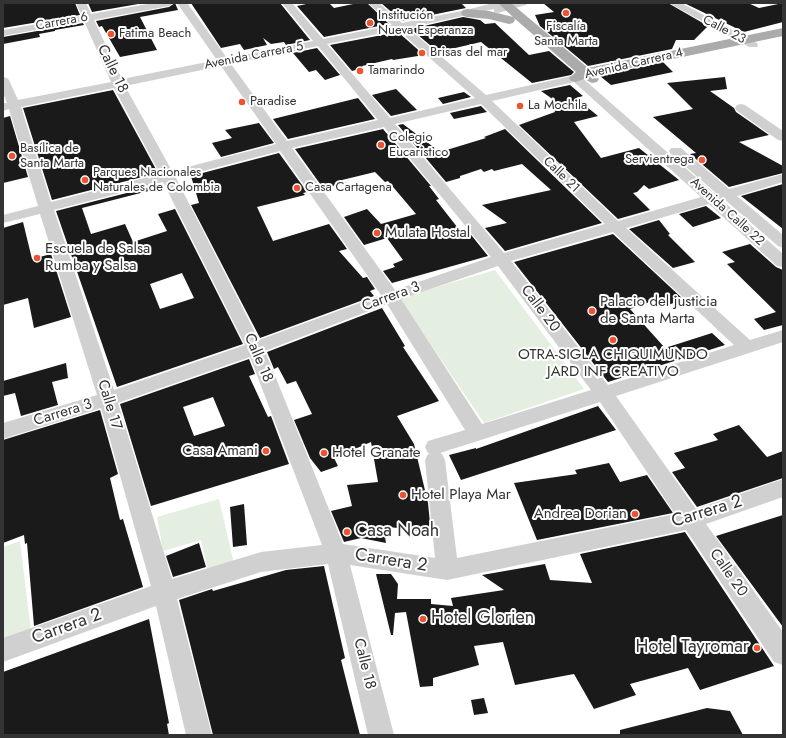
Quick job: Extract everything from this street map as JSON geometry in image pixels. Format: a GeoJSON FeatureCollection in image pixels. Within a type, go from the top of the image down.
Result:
{"type":"FeatureCollection","features":[{"type":"Feature","properties":{"kind":"main road"},"geometry":{"type":"LineString","coordinates":[[467,13],[478,3]]}},
{"type":"Feature","properties":{"kind":"main road"},"geometry":{"type":"LineString","coordinates":[[524,20],[521,11],[528,3]]}},
{"type":"Feature","properties":{"kind":"main road"},"geometry":{"type":"LineString","coordinates":[[467,13],[489,14],[502,7]]}},
{"type":"Feature","properties":{"kind":"main road","name":"Avenida Calle 22"},"geometry":{"type":"LineString","coordinates":[[502,7],[524,20],[584,77]]}},
{"type":"Feature","properties":{"kind":"main road","name":"Avenida Calle 22"},"geometry":{"type":"LineString","coordinates":[[502,7],[584,77]]}},
{"type":"Feature","properties":{"kind":"main road","name":"Avenida Carrera 4"},"geometry":{"type":"LineString","coordinates":[[584,77],[748,42],[783,32]]}},
{"type":"Feature","properties":{"kind":"main road","name":"Avenida Carrera 4"},"geometry":{"type":"LineString","coordinates":[[748,42],[783,39]]}},
{"type":"Feature","properties":{"kind":"street","name":"Carrera 6"},"geometry":{"type":"LineString","coordinates":[[3,32],[84,10],[169,3]]}},
{"type":"Feature","properties":{"kind":"street"},"geometry":{"type":"LineString","coordinates":[[182,3],[391,297],[477,433]]}},
{"type":"Feature","properties":{"kind":"street","name":"Calle 20"},"geometry":{"type":"LineString","coordinates":[[287,3],[501,259],[604,393],[783,653]]}},
{"type":"Feature","properties":{"kind":"street","name":"Calle 21"},"geometry":{"type":"LineString","coordinates":[[373,3],[484,100],[615,226],[748,348]]}},
{"type":"Feature","properties":{"kind":"street","name":"Avenida Carrera 5"},"geometry":{"type":"LineString","coordinates":[[8,106],[400,26],[523,3]]}},
{"type":"Feature","properties":{"kind":"street","name":"Calle 23"},"geometry":{"type":"LineString","coordinates":[[674,3],[748,42]]}},
{"type":"Feature","properties":{"kind":"street","name":"Calle 18"},"geometry":{"type":"LineString","coordinates":[[84,10],[118,84],[168,177],[255,348],[336,553],[381,735]]}},
{"type":"Feature","properties":{"kind":"street"},"geometry":{"type":"LineString","coordinates":[[3,218],[168,177],[284,146],[584,77]]}},
{"type":"Feature","properties":{"kind":"street","name":"Avenida Calle 22"},"geometry":{"type":"LineString","coordinates":[[584,77],[783,243]]}},
{"type":"Feature","properties":{"kind":"street","name":"Avenida Calle 22"},"geometry":{"type":"LineString","coordinates":[[584,77],[712,199],[783,262]]}},
{"type":"Feature","properties":{"kind":"street","name":"Calle 17"},"geometry":{"type":"LineString","coordinates":[[3,80],[8,106],[46,208],[108,399],[164,592],[199,735]]}},
{"type":"Feature","properties":{"kind":"street"},"geometry":{"type":"LineString","coordinates":[[741,108],[783,137]]}},
{"type":"Feature","properties":{"kind":"street","name":"Carrera 3"},"geometry":{"type":"LineString","coordinates":[[3,431],[108,399],[255,348],[391,297],[501,259],[783,178]]}},
{"type":"Feature","properties":{"kind":"street"},"geometry":{"type":"LineString","coordinates":[[447,570],[435,453],[477,433],[783,336]]}},
{"type":"Feature","properties":{"kind":"street","name":"Carrera 2"},"geometry":{"type":"LineString","coordinates":[[3,650],[164,592],[261,562],[336,553],[447,570],[690,520],[783,488]]}},
{"type":"Feature","properties":{"kind":"green space"},"geometry":{"type":"Polygon","coordinates":[[[495,270],[584,389],[484,423],[399,298],[495,270]]]}},
{"type":"Feature","properties":{"kind":"green space"},"geometry":{"type":"Polygon","coordinates":[[[219,499],[234,564],[208,572],[201,540],[163,551],[157,517],[219,499]]]}},
{"type":"Feature","properties":{"kind":"green space"},"geometry":{"type":"Polygon","coordinates":[[[20,541],[31,632],[3,643],[3,547],[20,541]]]}},
{"type":"Feature","properties":{"kind":"building"},"geometry":{"type":"Polygon","coordinates":[[[3,3],[75,3],[80,15],[3,28],[3,3]]]}},
{"type":"Feature","properties":{"kind":"building"},"geometry":{"type":"Polygon","coordinates":[[[88,3],[144,3],[92,12],[88,3]]]}},
{"type":"Feature","properties":{"kind":"building"},"geometry":{"type":"Polygon","coordinates":[[[175,3],[178,10],[140,17],[157,50],[120,57],[102,26],[99,27],[96,21],[169,7],[175,3]]]}},
{"type":"Feature","properties":{"kind":"building"},"geometry":{"type":"Polygon","coordinates":[[[191,3],[280,3],[310,40],[286,45],[284,42],[271,44],[263,38],[267,45],[244,50],[240,44],[221,48],[191,3]]]}},
{"type":"Feature","properties":{"kind":"building"},"geometry":{"type":"Polygon","coordinates":[[[311,3],[329,3],[334,8],[358,3],[367,3],[389,24],[324,37],[297,6],[311,3]]]}},
{"type":"Feature","properties":{"kind":"building"},"geometry":{"type":"Polygon","coordinates":[[[381,3],[461,3],[466,8],[402,21],[381,3]]]}},
{"type":"Feature","properties":{"kind":"building"},"geometry":{"type":"Polygon","coordinates":[[[543,3],[668,3],[708,26],[694,40],[676,40],[672,49],[588,66],[540,26],[535,15],[554,12],[543,3]]]}},
{"type":"Feature","properties":{"kind":"building"},"geometry":{"type":"Polygon","coordinates":[[[684,3],[748,3],[759,8],[783,3],[783,22],[744,32],[684,3]]]}},
{"type":"Feature","properties":{"kind":"building"},"geometry":{"type":"Polygon","coordinates":[[[463,17],[480,20],[485,24],[495,23],[529,55],[549,51],[574,72],[571,75],[532,83],[481,42],[438,52],[411,29],[463,17]]]}},
{"type":"Feature","properties":{"kind":"building"},"geometry":{"type":"Polygon","coordinates":[[[83,23],[84,25],[39,34],[40,37],[3,44],[3,37],[83,23]]]}},
{"type":"Feature","properties":{"kind":"building"},"geometry":{"type":"Polygon","coordinates":[[[398,32],[424,55],[392,59],[362,66],[363,68],[352,71],[330,45],[398,32]]]}},
{"type":"Feature","properties":{"kind":"building"},"geometry":{"type":"Polygon","coordinates":[[[317,48],[340,75],[325,80],[316,70],[309,72],[293,53],[317,48]]]}},
{"type":"Feature","properties":{"kind":"building"},"geometry":{"type":"Polygon","coordinates":[[[663,62],[673,72],[611,85],[600,76],[663,62]]]}},
{"type":"Feature","properties":{"kind":"building"},"geometry":{"type":"Polygon","coordinates":[[[725,77],[727,89],[710,91],[734,108],[736,112],[769,135],[739,142],[783,166],[783,173],[729,187],[690,154],[696,153],[653,117],[693,109],[667,83],[725,77]]]}},
{"type":"Feature","properties":{"kind":"building"},"geometry":{"type":"Polygon","coordinates":[[[570,85],[583,96],[576,98],[598,116],[574,122],[601,158],[639,148],[679,180],[649,189],[644,185],[637,192],[633,193],[650,210],[618,219],[519,125],[555,112],[551,98],[541,91],[570,85]]]}},
{"type":"Feature","properties":{"kind":"building"},"geometry":{"type":"Polygon","coordinates":[[[396,89],[417,110],[391,116],[372,95],[396,89]]]}},
{"type":"Feature","properties":{"kind":"building"},"geometry":{"type":"Polygon","coordinates":[[[113,90],[158,173],[52,200],[23,108],[113,90]]]}},
{"type":"Feature","properties":{"kind":"building"},"geometry":{"type":"Polygon","coordinates":[[[464,92],[471,97],[443,104],[438,98],[464,92]]]}},
{"type":"Feature","properties":{"kind":"building"},"geometry":{"type":"Polygon","coordinates":[[[358,98],[375,119],[288,139],[273,119],[358,98]]]}},
{"type":"Feature","properties":{"kind":"building"},"geometry":{"type":"Polygon","coordinates":[[[481,106],[487,112],[454,119],[450,113],[481,106]]]}},
{"type":"Feature","properties":{"kind":"building","name":"Basílica de Santa Marta"},"geometry":{"type":"Polygon","coordinates":[[[10,116],[28,177],[3,183],[3,118],[10,116]]]}},
{"type":"Feature","properties":{"kind":"building"},"geometry":{"type":"Polygon","coordinates":[[[259,123],[274,143],[221,157],[212,143],[232,138],[225,130],[259,123]]]}},
{"type":"Feature","properties":{"kind":"building"},"geometry":{"type":"Polygon","coordinates":[[[403,124],[440,152],[486,138],[484,137],[505,129],[602,223],[505,251],[485,228],[507,223],[482,205],[551,190],[522,164],[494,171],[492,169],[484,172],[481,169],[446,182],[398,125],[403,124]]]}},
{"type":"Feature","properties":{"kind":"building"},"geometry":{"type":"Polygon","coordinates":[[[383,129],[431,186],[429,186],[439,199],[436,200],[461,232],[468,231],[488,256],[392,283],[383,271],[395,267],[393,264],[403,260],[387,238],[364,245],[344,217],[367,209],[381,224],[416,214],[388,181],[385,182],[375,172],[342,180],[346,183],[323,188],[295,149],[383,129]]]}},
{"type":"Feature","properties":{"kind":"building"},"geometry":{"type":"Polygon","coordinates":[[[279,153],[307,192],[303,193],[305,195],[257,207],[273,241],[329,224],[347,249],[339,251],[363,278],[367,277],[375,289],[370,291],[374,296],[260,338],[191,205],[199,203],[191,176],[279,153]]]}},
{"type":"Feature","properties":{"kind":"building"},"geometry":{"type":"Polygon","coordinates":[[[162,184],[164,187],[82,208],[91,234],[125,224],[133,242],[167,231],[158,214],[175,209],[243,344],[117,387],[56,211],[162,184]],[[182,273],[150,284],[160,309],[194,298],[182,273]]]}},
{"type":"Feature","properties":{"kind":"building"},"geometry":{"type":"Polygon","coordinates":[[[783,184],[783,229],[741,196],[783,184]]]}},
{"type":"Feature","properties":{"kind":"building"},"geometry":{"type":"Polygon","coordinates":[[[706,206],[721,218],[693,227],[679,214],[706,206]]]}},
{"type":"Feature","properties":{"kind":"building"},"geometry":{"type":"Polygon","coordinates":[[[659,220],[670,234],[668,235],[695,262],[673,268],[629,229],[659,220]]]}},
{"type":"Feature","properties":{"kind":"building"},"geometry":{"type":"Polygon","coordinates":[[[23,222],[32,259],[51,254],[71,317],[34,328],[28,298],[3,305],[3,228],[23,222]]]}},
{"type":"Feature","properties":{"kind":"building","name":"Palacio del justicia de Santa Marta"},"geometry":{"type":"Polygon","coordinates":[[[613,234],[683,299],[666,306],[658,299],[630,309],[665,348],[712,333],[725,345],[608,382],[514,262],[613,234]]]}},
{"type":"Feature","properties":{"kind":"building"},"geometry":{"type":"Polygon","coordinates":[[[750,244],[776,267],[783,270],[783,325],[764,330],[754,319],[776,312],[727,264],[735,262],[722,252],[750,244]]]}},
{"type":"Feature","properties":{"kind":"building"},"geometry":{"type":"Polygon","coordinates":[[[382,308],[405,346],[403,347],[439,401],[397,416],[414,444],[428,503],[431,533],[383,526],[386,543],[361,538],[344,542],[331,511],[352,506],[347,485],[378,482],[371,442],[334,458],[338,466],[321,472],[310,458],[294,420],[312,414],[296,381],[287,384],[278,367],[274,369],[267,352],[382,308]]]}},
{"type":"Feature","properties":{"kind":"building"},"geometry":{"type":"Polygon","coordinates":[[[249,359],[255,374],[249,376],[268,417],[271,416],[289,464],[151,506],[120,404],[249,359]],[[213,397],[183,407],[194,436],[225,426],[213,397]]]}},
{"type":"Feature","properties":{"kind":"building"},"geometry":{"type":"Polygon","coordinates":[[[66,363],[68,378],[52,382],[58,405],[21,416],[15,393],[3,396],[3,381],[66,363]]]}},
{"type":"Feature","properties":{"kind":"building"},"geometry":{"type":"Polygon","coordinates":[[[598,406],[616,430],[461,480],[449,455],[476,449],[598,406]]]}},
{"type":"Feature","properties":{"kind":"building"},"geometry":{"type":"Polygon","coordinates":[[[100,410],[118,474],[110,478],[120,520],[123,519],[143,587],[34,626],[27,543],[25,544],[24,535],[3,543],[3,440],[100,410]]]}},
{"type":"Feature","properties":{"kind":"building"},"geometry":{"type":"Polygon","coordinates":[[[739,425],[767,457],[783,451],[783,478],[697,507],[672,472],[685,468],[674,453],[718,440],[713,434],[739,425]]]}},
{"type":"Feature","properties":{"kind":"building"},"geometry":{"type":"Polygon","coordinates":[[[609,463],[620,482],[647,475],[673,513],[537,540],[514,483],[577,474],[575,470],[609,463]]]}},
{"type":"Feature","properties":{"kind":"building"},"geometry":{"type":"Polygon","coordinates":[[[244,504],[247,545],[233,547],[230,507],[244,504]]]}},
{"type":"Feature","properties":{"kind":"building"},"geometry":{"type":"Polygon","coordinates":[[[783,515],[783,627],[716,536],[783,515]]]}},
{"type":"Feature","properties":{"kind":"building"},"geometry":{"type":"Polygon","coordinates":[[[685,532],[774,666],[700,690],[688,668],[630,684],[636,695],[594,709],[574,674],[515,685],[503,642],[474,646],[479,665],[433,678],[433,686],[420,687],[406,612],[395,613],[393,635],[391,635],[376,574],[391,574],[398,584],[397,599],[431,599],[431,604],[453,606],[451,598],[504,590],[482,575],[545,564],[550,580],[592,583],[580,554],[685,532]]]}},
{"type":"Feature","properties":{"kind":"building"},"geometry":{"type":"Polygon","coordinates":[[[199,543],[206,567],[173,577],[166,556],[199,543]]]}},
{"type":"Feature","properties":{"kind":"building"},"geometry":{"type":"Polygon","coordinates":[[[324,566],[345,658],[341,660],[360,735],[213,735],[179,600],[212,589],[213,591],[286,570],[324,566]]]}},
{"type":"Feature","properties":{"kind":"building"},"geometry":{"type":"Polygon","coordinates":[[[149,619],[169,723],[167,724],[169,735],[3,735],[3,672],[149,619]]]}},
{"type":"Feature","properties":{"kind":"building"},"geometry":{"type":"Polygon","coordinates":[[[484,698],[488,713],[474,715],[471,700],[484,698]]]}},
{"type":"Feature","properties":{"kind":"building"},"geometry":{"type":"Polygon","coordinates":[[[707,708],[730,711],[743,735],[620,735],[620,730],[707,708]]]}},
{"type":"Feature","properties":{"kind":"place","name":"Fiscalía Santa Marta"},"geometry":{"type":"Point","coordinates":[566,13]}},
{"type":"Feature","properties":{"kind":"place","name":"Institución Nueva Esperanza"},"geometry":{"type":"Point","coordinates":[370,23]}},
{"type":"Feature","properties":{"kind":"place","name":"Fatima Beach"},"geometry":{"type":"Point","coordinates":[111,34]}},
{"type":"Feature","properties":{"kind":"place","name":"Brisas del mar"},"geometry":{"type":"Point","coordinates":[422,53]}},
{"type":"Feature","properties":{"kind":"place","name":"Tamarindo"},"geometry":{"type":"Point","coordinates":[360,71]}},
{"type":"Feature","properties":{"kind":"place","name":"Paradise"},"geometry":{"type":"Point","coordinates":[242,102]}},
{"type":"Feature","properties":{"kind":"place","name":"La Mochila"},"geometry":{"type":"Point","coordinates":[520,106]}},
{"type":"Feature","properties":{"kind":"place","name":"Colegio Eucaristico"},"geometry":{"type":"Point","coordinates":[381,145]}},
{"type":"Feature","properties":{"kind":"place","name":"Basílica de Santa Marta"},"geometry":{"type":"Point","coordinates":[12,156]}},
{"type":"Feature","properties":{"kind":"place","name":"Servientrega"},"geometry":{"type":"Point","coordinates":[702,160]}},
{"type":"Feature","properties":{"kind":"place","name":"Parques Nacionales Naturales de Colombia"},"geometry":{"type":"Point","coordinates":[85,180]}},
{"type":"Feature","properties":{"kind":"place","name":"Casa Cartagena"},"geometry":{"type":"Point","coordinates":[297,188]}},
{"type":"Feature","properties":{"kind":"place","name":"Mulata Hostal"},"geometry":{"type":"Point","coordinates":[377,233]}},
{"type":"Feature","properties":{"kind":"place","name":"Escuela de Salsa Rumba y Salsa"},"geometry":{"type":"Point","coordinates":[37,258]}},
{"type":"Feature","properties":{"kind":"place","name":"Palacio del justicia de Santa Marta"},"geometry":{"type":"Point","coordinates":[592,311]}},
{"type":"Feature","properties":{"kind":"place","name":"OTRA-SIGLA CHIQUIMUNDO JARD INF CREATIVO"},"geometry":{"type":"Point","coordinates":[613,340]}},
{"type":"Feature","properties":{"kind":"place","name":"Casa Amani"},"geometry":{"type":"Point","coordinates":[266,451]}},
{"type":"Feature","properties":{"kind":"place","name":"Hotel Granate"},"geometry":{"type":"Point","coordinates":[324,453]}},
{"type":"Feature","properties":{"kind":"place","name":"Hotel Playa Mar"},"geometry":{"type":"Point","coordinates":[403,495]}},
{"type":"Feature","properties":{"kind":"place","name":"Andrea Dorian"},"geometry":{"type":"Point","coordinates":[635,514]}},
{"type":"Feature","properties":{"kind":"place","name":"Casa Noah"},"geometry":{"type":"Point","coordinates":[347,532]}},
{"type":"Feature","properties":{"kind":"place","name":"Hotel Glorien"},"geometry":{"type":"Point","coordinates":[423,619]}},
{"type":"Feature","properties":{"kind":"place","name":"Hotel Tayromar"},"geometry":{"type":"Point","coordinates":[757,648]}}]}
